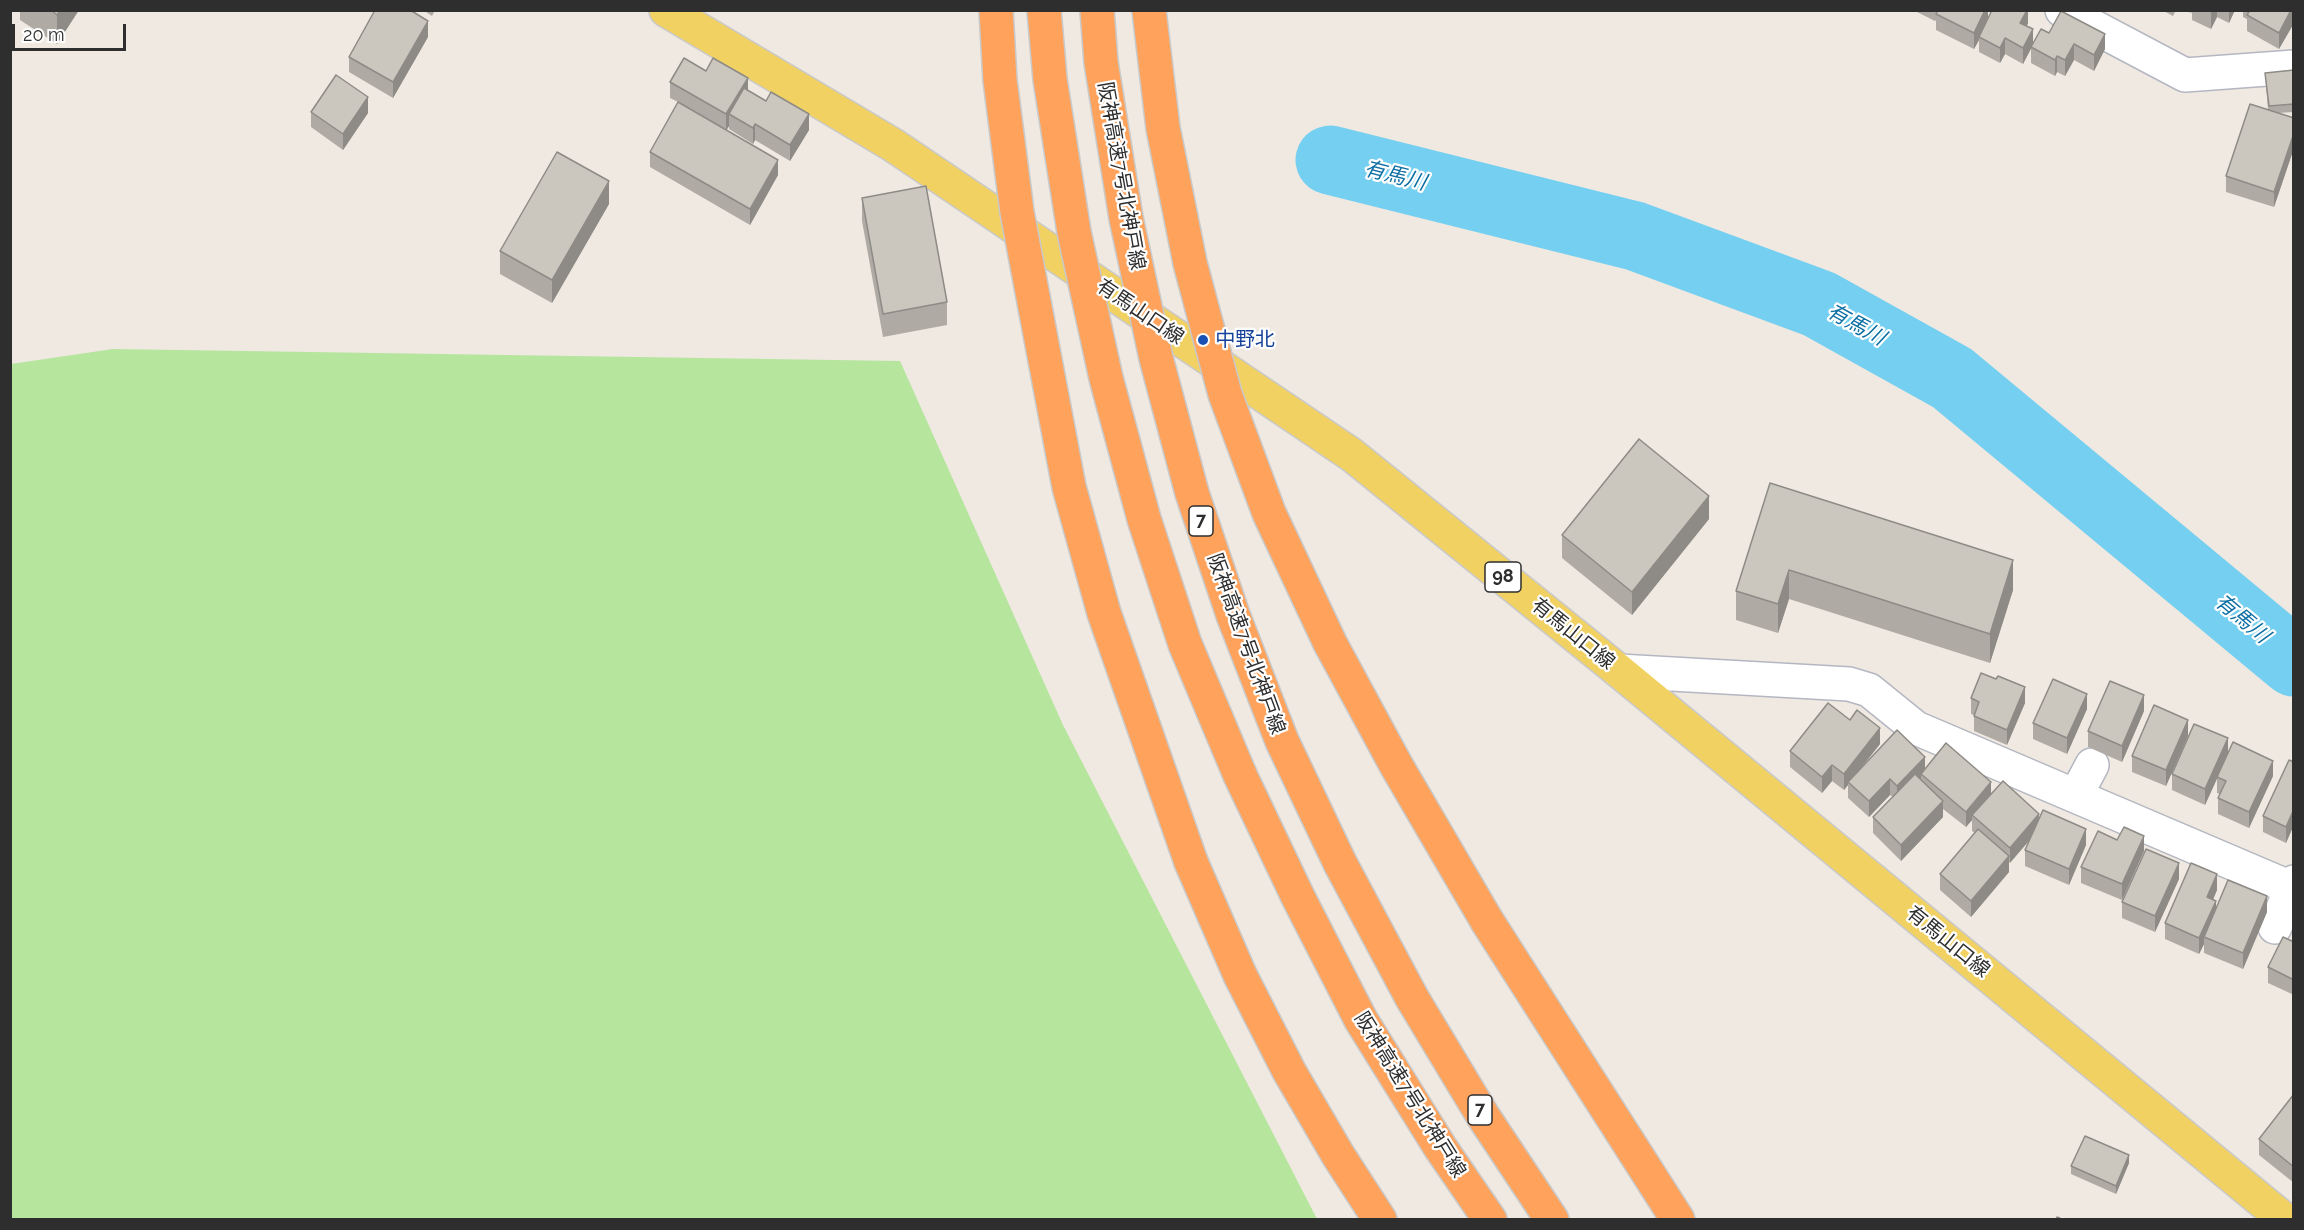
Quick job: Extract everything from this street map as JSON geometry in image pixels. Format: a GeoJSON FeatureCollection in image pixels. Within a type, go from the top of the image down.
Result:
{"type":"FeatureCollection","features":[{"type":"Feature","properties":{"kind":"highway"},"geometry":{"type":"LineString","coordinates":[[996,10],[1000,80],[1017,212],[1069,487],[1104,613],[1191,862],[1240,975],[1289,1071],[1338,1155],[1380,1220]]}},
{"type":"Feature","properties":{"kind":"highway","name":"阪神高速7号北神戸線"},"geometry":{"type":"LineString","coordinates":[[1044,10],[1050,79],[1074,232],[1106,378],[1144,519],[1185,644],[1240,775],[1360,1020],[1490,1220]]}},
{"type":"Feature","properties":{"kind":"highway","name":"阪神高速7号北神戸線"},"geometry":{"type":"LineString","coordinates":[[1097,10],[1101,62],[1126,218],[1156,358],[1192,493],[1233,615],[1282,741],[1340,863],[1412,998],[1483,1116],[1552,1220]]}},
{"type":"Feature","properties":{"kind":"highway"},"geometry":{"type":"LineString","coordinates":[[1149,10],[1163,128],[1190,263],[1225,394],[1269,513],[1330,643],[1396,765],[1487,921],[1678,1220]]}},
{"type":"Feature","properties":{"kind":"main road","name":"有馬山口線"},"geometry":{"type":"LineString","coordinates":[[666,10],[893,146],[1352,455],[1619,671],[2284,1220]]}},
{"type":"Feature","properties":{"kind":"street"},"geometry":{"type":"LineString","coordinates":[[2062,10],[2185,75],[2294,67]]}},
{"type":"Feature","properties":{"kind":"street"},"geometry":{"type":"LineString","coordinates":[[1619,671],[1849,684],[1869,690],[1916,728],[2292,885],[2275,927]]}},
{"type":"Feature","properties":{"kind":"street"},"geometry":{"type":"LineString","coordinates":[[2076,795],[2092,765]]}},
{"type":"Feature","properties":{"kind":"green space"},"geometry":{"type":"Polygon","coordinates":[[[113,349],[900,361],[1063,725],[1317,1219],[11,1219],[11,364],[113,349]]]}},
{"type":"Feature","properties":{"kind":"building"},"geometry":{"type":"Polygon","coordinates":[[[375,10],[410,10],[428,21],[393,82],[349,57],[375,10]]]}},
{"type":"Feature","properties":{"kind":"building"},"geometry":{"type":"Polygon","coordinates":[[[1938,10],[1985,10],[1974,33],[1936,14],[1938,10]]]}},
{"type":"Feature","properties":{"kind":"building"},"geometry":{"type":"Polygon","coordinates":[[[1992,10],[2027,10],[2020,23],[2033,29],[2023,48],[2005,38],[2000,48],[1979,37],[1992,10]]]}},
{"type":"Feature","properties":{"kind":"building"},"geometry":{"type":"Polygon","coordinates":[[[2250,10],[2291,10],[2279,33],[2247,15],[2250,10]]]}},
{"type":"Feature","properties":{"kind":"building"},"geometry":{"type":"Polygon","coordinates":[[[2061,11],[2105,34],[2094,55],[2074,44],[2065,60],[2057,56],[2055,60],[2031,47],[2041,29],[2049,33],[2061,11]]]}},
{"type":"Feature","properties":{"kind":"building"},"geometry":{"type":"Polygon","coordinates":[[[684,58],[706,71],[713,58],[748,78],[726,114],[670,82],[684,58]]]}},
{"type":"Feature","properties":{"kind":"building"},"geometry":{"type":"Polygon","coordinates":[[[2294,70],[2294,104],[2269,106],[2265,73],[2294,70]]]}},
{"type":"Feature","properties":{"kind":"building"},"geometry":{"type":"Polygon","coordinates":[[[336,75],[368,97],[343,134],[311,112],[336,75]]]}},
{"type":"Feature","properties":{"kind":"building"},"geometry":{"type":"Polygon","coordinates":[[[744,88],[766,101],[771,92],[809,114],[790,145],[755,124],[753,128],[729,114],[744,88]]]}},
{"type":"Feature","properties":{"kind":"building"},"geometry":{"type":"Polygon","coordinates":[[[678,102],[778,160],[750,209],[650,152],[678,102]]]}},
{"type":"Feature","properties":{"kind":"building"},"geometry":{"type":"Polygon","coordinates":[[[2250,104],[2294,118],[2294,133],[2274,192],[2226,176],[2250,104]]]}},
{"type":"Feature","properties":{"kind":"building"},"geometry":{"type":"Polygon","coordinates":[[[557,152],[609,181],[552,280],[500,251],[557,152]]]}},
{"type":"Feature","properties":{"kind":"building"},"geometry":{"type":"Polygon","coordinates":[[[926,186],[947,302],[883,314],[862,198],[926,186]]]}},
{"type":"Feature","properties":{"kind":"building"},"geometry":{"type":"Polygon","coordinates":[[[1639,439],[1709,496],[1632,592],[1562,535],[1639,439]]]}},
{"type":"Feature","properties":{"kind":"building"},"geometry":{"type":"Polygon","coordinates":[[[1770,483],[2013,560],[1990,634],[1789,570],[1778,604],[1736,591],[1770,483]]]}},
{"type":"Feature","properties":{"kind":"building"},"geometry":{"type":"Polygon","coordinates":[[[1981,673],[1996,679],[1998,676],[2025,687],[2007,730],[1974,716],[1979,702],[1971,698],[1981,673]]]}},
{"type":"Feature","properties":{"kind":"building"},"geometry":{"type":"Polygon","coordinates":[[[2053,679],[2087,694],[2067,738],[2033,723],[2053,679]]]}},
{"type":"Feature","properties":{"kind":"building"},"geometry":{"type":"Polygon","coordinates":[[[2110,681],[2144,695],[2122,746],[2088,731],[2110,681]]]}},
{"type":"Feature","properties":{"kind":"building"},"geometry":{"type":"Polygon","coordinates":[[[1828,703],[1850,720],[1857,710],[1880,728],[1844,774],[1832,765],[1822,777],[1790,751],[1828,703]]]}},
{"type":"Feature","properties":{"kind":"building"},"geometry":{"type":"Polygon","coordinates":[[[2154,705],[2188,720],[2166,770],[2132,756],[2154,705]]]}},
{"type":"Feature","properties":{"kind":"building"},"geometry":{"type":"Polygon","coordinates":[[[2194,724],[2228,738],[2205,789],[2172,774],[2194,724]]]}},
{"type":"Feature","properties":{"kind":"building"},"geometry":{"type":"Polygon","coordinates":[[[1897,730],[1925,757],[1897,786],[1890,779],[1869,801],[1848,782],[1897,730]]]}},
{"type":"Feature","properties":{"kind":"building"},"geometry":{"type":"Polygon","coordinates":[[[2233,742],[2273,761],[2249,812],[2218,798],[2226,781],[2217,777],[2233,742]]]}},
{"type":"Feature","properties":{"kind":"building"},"geometry":{"type":"Polygon","coordinates":[[[1946,743],[1991,782],[1966,812],[1921,774],[1946,743]]]}},
{"type":"Feature","properties":{"kind":"building"},"geometry":{"type":"Polygon","coordinates":[[[2289,760],[2294,762],[2294,811],[2286,827],[2263,816],[2289,760]]]}},
{"type":"Feature","properties":{"kind":"building"},"geometry":{"type":"Polygon","coordinates":[[[1915,774],[1943,801],[1901,845],[1873,817],[1915,774]]]}},
{"type":"Feature","properties":{"kind":"building"},"geometry":{"type":"Polygon","coordinates":[[[2003,781],[2039,814],[2010,848],[1972,815],[2003,781]]]}},
{"type":"Feature","properties":{"kind":"building"},"geometry":{"type":"Polygon","coordinates":[[[2043,810],[2086,829],[2069,869],[2025,850],[2043,810]]]}},
{"type":"Feature","properties":{"kind":"building"},"geometry":{"type":"Polygon","coordinates":[[[2124,827],[2144,836],[2122,884],[2081,867],[2098,831],[2117,840],[2124,827]]]}},
{"type":"Feature","properties":{"kind":"building"},"geometry":{"type":"Polygon","coordinates":[[[1978,829],[2009,856],[1971,901],[1940,874],[1978,829]]]}},
{"type":"Feature","properties":{"kind":"building"},"geometry":{"type":"Polygon","coordinates":[[[2146,849],[2179,863],[2155,916],[2122,902],[2146,849]]]}},
{"type":"Feature","properties":{"kind":"building"},"geometry":{"type":"Polygon","coordinates":[[[2191,863],[2217,874],[2207,897],[2216,901],[2199,938],[2165,923],[2191,863]]]}},
{"type":"Feature","properties":{"kind":"building"},"geometry":{"type":"Polygon","coordinates":[[[2228,880],[2267,896],[2243,953],[2204,937],[2228,880]]]}},
{"type":"Feature","properties":{"kind":"building"},"geometry":{"type":"Polygon","coordinates":[[[2283,937],[2294,942],[2294,980],[2268,967],[2283,937]]]}},
{"type":"Feature","properties":{"kind":"building"},"geometry":{"type":"Polygon","coordinates":[[[2294,1094],[2294,1167],[2259,1139],[2294,1094]]]}},
{"type":"Feature","properties":{"kind":"building"},"geometry":{"type":"Polygon","coordinates":[[[2085,1136],[2129,1155],[2116,1186],[2071,1166],[2085,1136]]]}},
{"type":"Feature","properties":{"kind":"waterway","name":"有馬川"},"geometry":{"type":"LineString","coordinates":[[1330,160],[1635,236],[1819,304],[1952,378],[2294,662]]}},
{"type":"Feature","properties":{"kind":"place","name":"中野北"},"geometry":{"type":"Point","coordinates":[1203,340]}}]}
